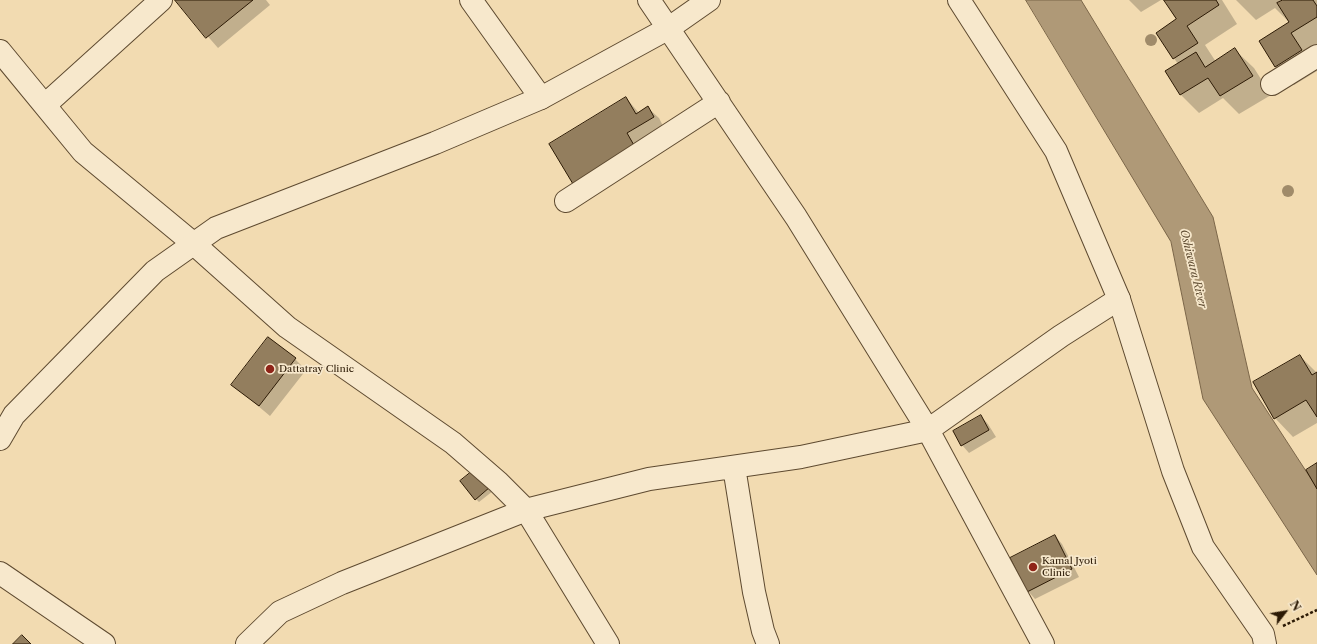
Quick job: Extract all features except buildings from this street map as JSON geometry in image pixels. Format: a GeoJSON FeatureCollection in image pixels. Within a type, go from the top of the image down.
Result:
{"type":"FeatureCollection","features":[{"type":"Feature","properties":{"kind":"street"},"geometry":{"type":"LineString","coordinates":[[45,105],[161,0]]}},
{"type":"Feature","properties":{"kind":"street"},"geometry":{"type":"LineString","coordinates":[[471,0],[541,98]]}},
{"type":"Feature","properties":{"kind":"street"},"geometry":{"type":"LineString","coordinates":[[649,0],[796,217],[928,430],[1044,644]]}},
{"type":"Feature","properties":{"kind":"street"},"geometry":{"type":"LineString","coordinates":[[0,439],[14,415],[155,271],[216,228],[436,143],[541,98],[669,28],[709,0]]}},
{"type":"Feature","properties":{"kind":"street"},"geometry":{"type":"LineString","coordinates":[[959,0],[1056,151],[1119,299],[1173,471],[1204,547],[1264,639]]}},
{"type":"Feature","properties":{"kind":"street"},"geometry":{"type":"LineString","coordinates":[[0,51],[83,152],[194,244],[287,327],[453,443],[498,482],[526,510],[608,644]]}},
{"type":"Feature","properties":{"kind":"street"},"geometry":{"type":"LineString","coordinates":[[1272,84],[1317,56]]}},
{"type":"Feature","properties":{"kind":"street"},"geometry":{"type":"LineString","coordinates":[[566,202],[719,102]]}},
{"type":"Feature","properties":{"kind":"street"},"geometry":{"type":"LineString","coordinates":[[247,644],[280,612],[342,583],[526,510],[649,479],[801,457],[928,430],[1060,336],[1119,299]]}},
{"type":"Feature","properties":{"kind":"street"},"geometry":{"type":"LineString","coordinates":[[734,467],[754,592],[763,631],[768,644]]}},
{"type":"Feature","properties":{"kind":"street"},"geometry":{"type":"LineString","coordinates":[[0,572],[104,644]]}},
{"type":"Feature","properties":{"kind":"path"},"geometry":{"type":"LineString","coordinates":[[1264,639],[1317,610]]}},
{"type":"Feature","properties":{"kind":"water","name":"Oshiwara River"},"geometry":{"type":"Polygon","coordinates":[[[1026,0],[1081,0],[1213,217],[1252,388],[1317,488],[1317,575],[1203,399],[1171,242],[1026,0]]]}},
{"type":"Feature","properties":{"kind":"place","name":"Dattatray Clinic"},"geometry":{"type":"Point","coordinates":[270,369]}},
{"type":"Feature","properties":{"kind":"place","name":"Kamal Jyoti Clinic"},"geometry":{"type":"Point","coordinates":[1033,567]}}]}
